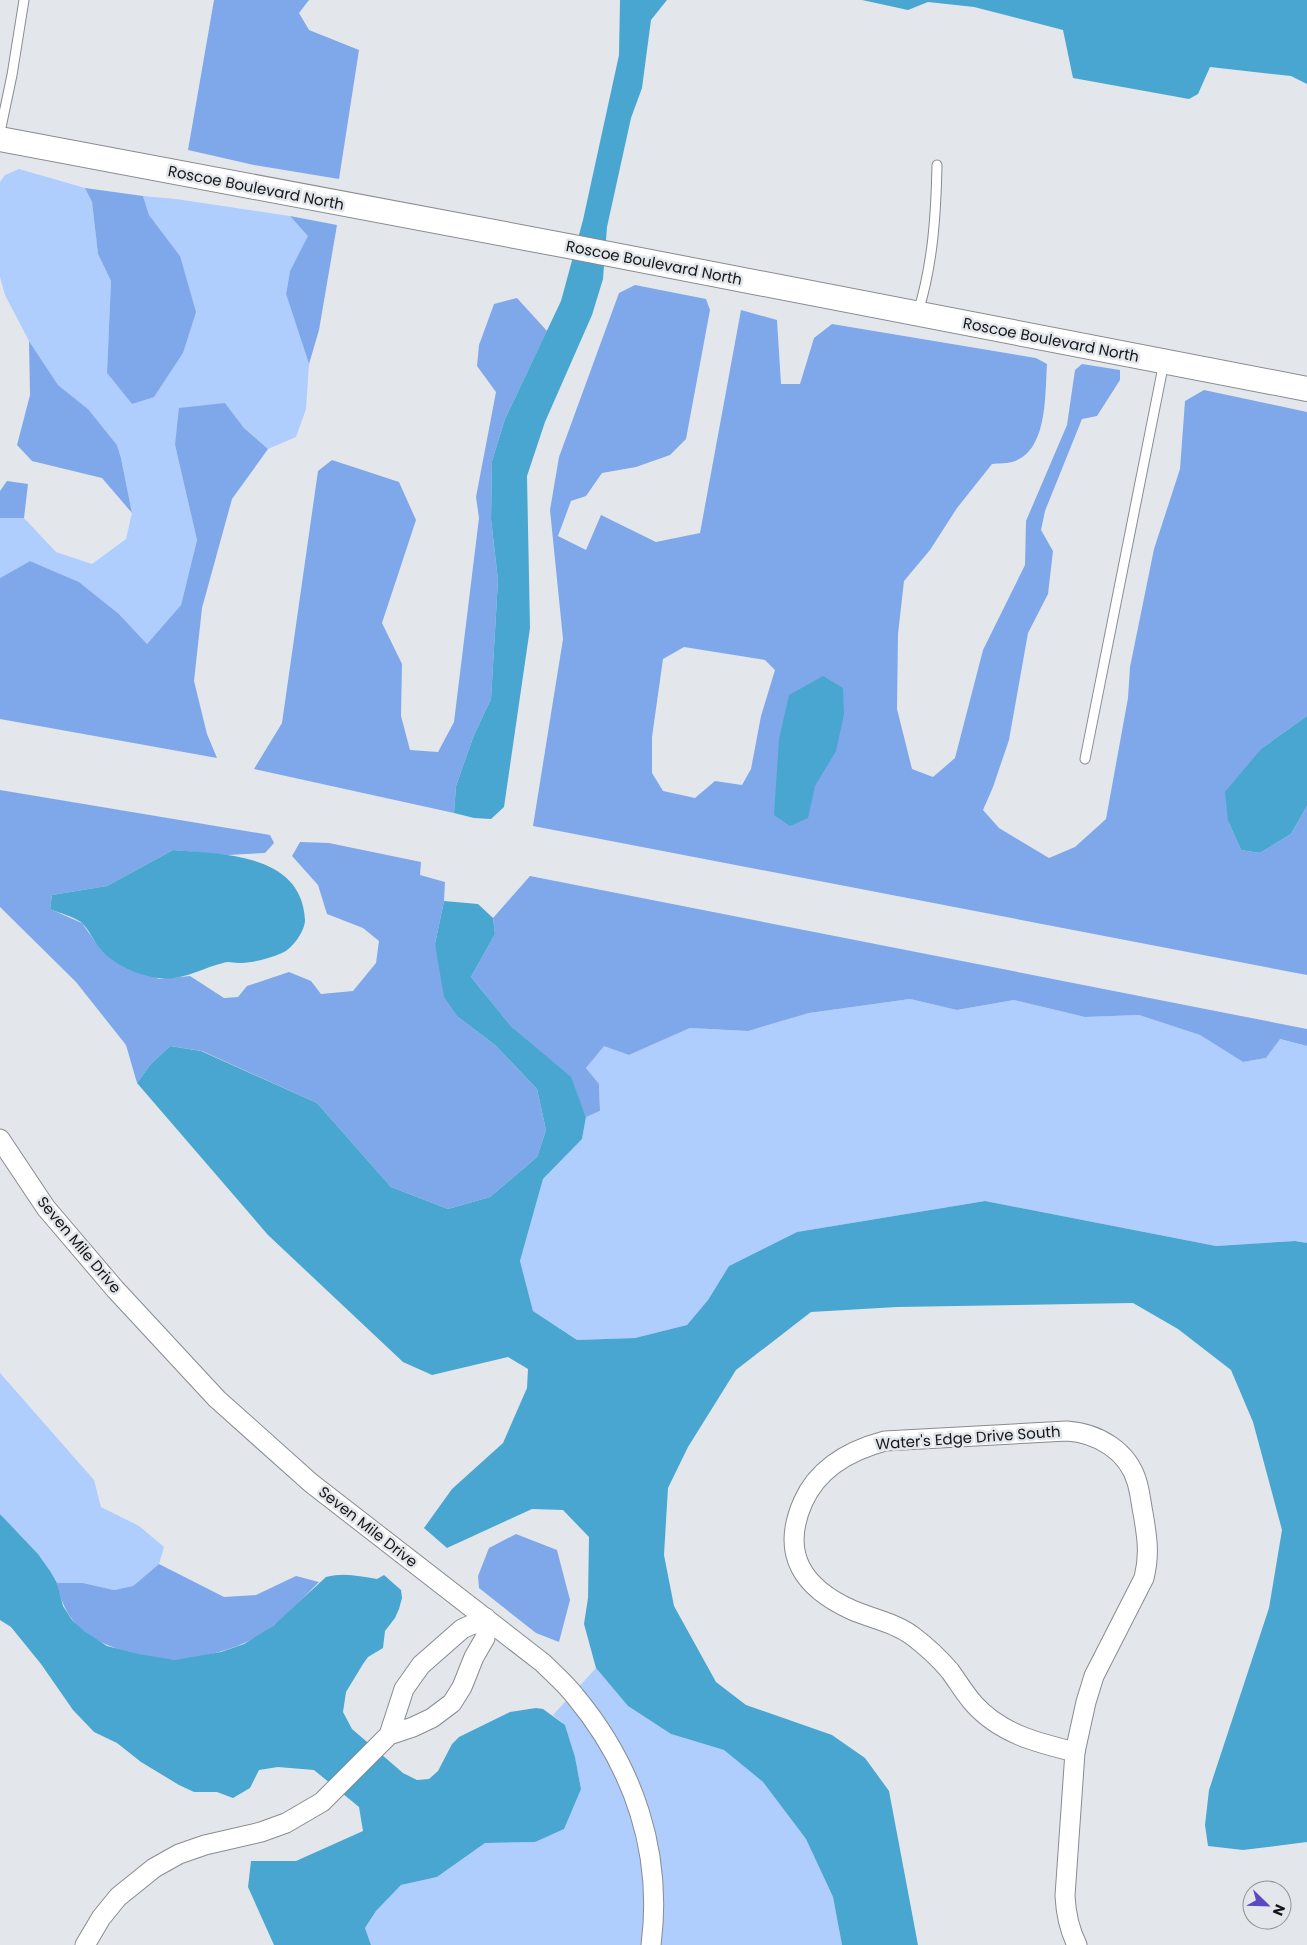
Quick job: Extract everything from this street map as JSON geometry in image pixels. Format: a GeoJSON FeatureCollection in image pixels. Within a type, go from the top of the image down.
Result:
{"type":"FeatureCollection","features":[{"type":"Feature","properties":{"kind":"street","name":"Roscoe Boulevard North"},"geometry":{"type":"LineString","coordinates":[[0,139],[568,246],[1307,389]]}},
{"type":"Feature","properties":{"kind":"street","name":"Seven Mile Drive"},"geometry":{"type":"LineString","coordinates":[[0,1139],[46,1208],[115,1289],[217,1398],[312,1483],[543,1663],[574,1694],[594,1720],[620,1762],[637,1802],[650,1851],[654,1886],[651,1945]]}},
{"type":"Feature","properties":{"kind":"street","name":"Water's Edge Drive South"},"geometry":{"type":"LineString","coordinates":[[1075,1752],[1035,1742],[1011,1732],[992,1720],[974,1704],[949,1670],[929,1649],[911,1635],[886,1622],[852,1610],[831,1599],[813,1584],[802,1571],[798,1562],[794,1548],[793,1533],[805,1498],[818,1480],[832,1466],[848,1454],[866,1446],[885,1441],[1067,1431],[1093,1435],[1107,1442],[1122,1455],[1132,1470],[1138,1483],[1148,1544],[1147,1564],[1144,1578],[1094,1676],[1075,1752],[1065,1896],[1066,1915],[1070,1931],[1077,1945]]}},
{"type":"Feature","properties":{"kind":"street"},"geometry":{"type":"LineString","coordinates":[[85,1945],[101,1918],[118,1897],[154,1868],[179,1854],[206,1844],[261,1832],[286,1823],[310,1810],[332,1794],[389,1735],[404,1689],[420,1665],[446,1646],[462,1629],[486,1618],[485,1638],[474,1657],[462,1687],[452,1703],[432,1718],[413,1728],[389,1735]]}},
{"type":"Feature","properties":{"kind":"lane"},"geometry":{"type":"LineString","coordinates":[[0,132],[12,75],[24,0]]}},
{"type":"Feature","properties":{"kind":"lane"},"geometry":{"type":"LineString","coordinates":[[917,314],[924,292],[936,219],[938,165]]}},
{"type":"Feature","properties":{"kind":"lane"},"geometry":{"type":"LineString","coordinates":[[1085,759],[1164,362]]}},
{"type":"Feature","properties":{"kind":"shaded area"},"geometry":{"type":"Polygon","coordinates":[[[214,0],[309,0],[299,13],[309,30],[359,50],[339,179],[254,165],[188,150],[214,0]]]}},
{"type":"Feature","properties":{"kind":"shaded area"},"geometry":{"type":"Polygon","coordinates":[[[620,0],[667,0],[651,20],[642,88],[631,118],[607,227],[603,279],[592,315],[545,422],[527,476],[530,628],[504,807],[491,819],[474,818],[454,813],[456,786],[474,735],[491,699],[498,580],[491,519],[492,461],[505,419],[561,301],[583,220],[619,55],[620,0]]]}},
{"type":"Feature","properties":{"kind":"shaded area"},"geometry":{"type":"Polygon","coordinates":[[[862,0],[1307,0],[1307,84],[1291,76],[1210,67],[1198,94],[1189,99],[1073,78],[1063,30],[974,7],[928,2],[908,10],[862,0]]]}},
{"type":"Feature","properties":{"kind":"shaded area"},"geometry":{"type":"Polygon","coordinates":[[[19,169],[85,188],[92,202],[98,254],[111,281],[107,373],[132,404],[154,396],[183,353],[180,256],[149,215],[143,196],[290,216],[309,236],[290,271],[286,294],[309,364],[306,409],[296,437],[268,449],[244,428],[225,403],[175,445],[197,540],[181,605],[147,644],[119,614],[79,582],[30,561],[0,578],[0,518],[24,518],[56,552],[92,564],[126,539],[132,513],[117,445],[88,409],[58,385],[29,341],[5,295],[0,277],[0,182],[5,175],[19,169]]]}},
{"type":"Feature","properties":{"kind":"shaded area"},"geometry":{"type":"Polygon","coordinates":[[[85,188],[143,196],[149,215],[180,256],[196,312],[183,353],[154,397],[132,404],[107,373],[111,281],[98,254],[92,202],[85,188]]]}},
{"type":"Feature","properties":{"kind":"shaded area"},"geometry":{"type":"Polygon","coordinates":[[[290,216],[337,225],[319,330],[309,364],[286,294],[290,271],[308,236],[290,216]]]}},
{"type":"Feature","properties":{"kind":"shaded area"},"geometry":{"type":"Polygon","coordinates":[[[635,285],[706,299],[710,310],[686,439],[670,455],[636,467],[602,473],[586,496],[571,501],[558,536],[586,550],[601,515],[656,542],[700,533],[741,310],[777,320],[781,384],[800,384],[814,338],[832,324],[1036,358],[1047,364],[1043,419],[1034,445],[1026,455],[1015,461],[992,464],[957,508],[930,550],[904,581],[898,634],[897,709],[912,769],[933,777],[955,758],[983,650],[1025,565],[1026,521],[1067,425],[1075,370],[1082,364],[1120,370],[1120,380],[1097,416],[1082,419],[1045,511],[1041,530],[1053,551],[1048,594],[1028,633],[1009,740],[983,810],[999,828],[1049,858],[1075,847],[1106,819],[1128,698],[1130,667],[1154,549],[1180,469],[1185,401],[1204,390],[1307,412],[1307,716],[1262,748],[1228,821],[1241,850],[1260,853],[1291,834],[1307,806],[1307,975],[533,826],[563,639],[550,510],[559,457],[619,293],[635,285]],[[684,647],[663,659],[652,737],[652,773],[663,791],[695,798],[715,781],[742,785],[751,769],[761,716],[775,670],[765,660],[684,647]]]}},
{"type":"Feature","properties":{"kind":"shaded area"},"geometry":{"type":"Polygon","coordinates":[[[517,298],[547,331],[505,419],[492,461],[491,519],[498,580],[491,699],[474,735],[456,786],[454,813],[254,769],[282,723],[318,471],[332,460],[399,482],[416,520],[382,623],[402,664],[401,716],[410,750],[438,752],[454,722],[479,518],[476,497],[496,392],[477,366],[479,345],[494,304],[517,298]]]}},
{"type":"Feature","properties":{"kind":"shaded area"},"geometry":{"type":"Polygon","coordinates":[[[29,341],[58,385],[88,409],[117,445],[132,513],[102,478],[32,461],[17,445],[30,395],[29,341]]]}},
{"type":"Feature","properties":{"kind":"shaded area"},"geometry":{"type":"Polygon","coordinates":[[[225,403],[244,428],[268,449],[232,499],[202,608],[194,681],[207,734],[217,758],[0,719],[0,578],[30,561],[79,582],[119,614],[147,644],[181,605],[197,540],[175,445],[179,408],[225,403]]]}},
{"type":"Feature","properties":{"kind":"shaded area"},"geometry":{"type":"Polygon","coordinates":[[[7,481],[28,484],[24,518],[0,518],[0,491],[7,481]]]}},
{"type":"Feature","properties":{"kind":"shaded area"},"geometry":{"type":"Polygon","coordinates":[[[823,676],[843,688],[844,714],[836,751],[815,786],[808,818],[790,826],[774,815],[779,739],[789,695],[823,676]]]}},
{"type":"Feature","properties":{"kind":"shaded area"},"geometry":{"type":"Polygon","coordinates":[[[1307,716],[1307,806],[1291,834],[1260,853],[1241,850],[1228,821],[1225,792],[1262,748],[1307,716]]]}},
{"type":"Feature","properties":{"kind":"shaded area"},"geometry":{"type":"Polygon","coordinates":[[[0,790],[270,835],[274,843],[265,853],[227,855],[173,850],[107,886],[52,895],[50,909],[82,923],[101,950],[159,979],[190,976],[224,998],[238,997],[247,986],[289,972],[311,981],[321,994],[353,991],[376,963],[379,941],[363,928],[327,914],[318,885],[292,856],[300,842],[329,843],[421,862],[420,875],[445,882],[444,901],[435,944],[458,1017],[495,1045],[537,1089],[546,1130],[537,1157],[490,1197],[448,1209],[391,1187],[317,1103],[202,1051],[170,1046],[150,1065],[137,1083],[126,1045],[76,982],[0,907],[0,790]]]}},
{"type":"Feature","properties":{"kind":"shaded area"},"geometry":{"type":"Polygon","coordinates":[[[173,850],[236,856],[256,861],[275,869],[290,881],[300,898],[305,920],[303,929],[297,939],[286,951],[266,959],[244,963],[225,962],[183,976],[166,979],[134,972],[120,965],[101,950],[81,922],[50,909],[52,895],[107,886],[173,850]]]}},
{"type":"Feature","properties":{"kind":"shaded area"},"geometry":{"type":"Polygon","coordinates":[[[530,876],[1307,1029],[1307,1046],[1280,1039],[1266,1058],[1243,1062],[1200,1035],[1139,1015],[1085,1017],[1014,1000],[957,1010],[910,999],[809,1013],[748,1031],[690,1028],[629,1055],[604,1046],[586,1068],[599,1084],[600,1111],[586,1117],[570,1077],[511,1026],[471,977],[495,934],[493,918],[530,876]]]}},
{"type":"Feature","properties":{"kind":"shaded area"},"geometry":{"type":"Polygon","coordinates":[[[444,901],[478,904],[493,918],[495,934],[471,977],[511,1026],[571,1077],[586,1117],[582,1139],[543,1179],[520,1261],[533,1311],[577,1340],[635,1338],[687,1325],[708,1300],[729,1266],[797,1232],[985,1201],[1216,1246],[1295,1241],[1307,1243],[1307,1842],[1243,1850],[1208,1846],[1205,1825],[1209,1790],[1269,1608],[1282,1530],[1253,1422],[1231,1370],[1178,1329],[1133,1303],[897,1307],[811,1312],[736,1370],[688,1447],[668,1488],[664,1555],[674,1606],[716,1682],[746,1705],[832,1735],[865,1758],[889,1791],[918,1945],[842,1945],[833,1897],[806,1839],[763,1782],[724,1750],[671,1734],[628,1706],[596,1668],[584,1624],[588,1598],[589,1537],[563,1510],[532,1509],[447,1548],[424,1528],[452,1489],[503,1443],[527,1388],[528,1369],[508,1357],[432,1375],[403,1362],[268,1235],[137,1083],[150,1065],[170,1046],[201,1051],[317,1103],[391,1187],[448,1209],[490,1197],[537,1157],[546,1130],[537,1089],[495,1045],[458,1017],[444,997],[435,944],[444,901]]]}},
{"type":"Feature","properties":{"kind":"shaded area"},"geometry":{"type":"Polygon","coordinates":[[[910,999],[957,1010],[1014,1000],[1085,1017],[1139,1015],[1200,1035],[1243,1062],[1266,1058],[1279,1039],[1307,1046],[1307,1243],[1295,1241],[1216,1246],[985,1201],[797,1232],[729,1266],[708,1300],[687,1325],[635,1338],[577,1340],[533,1311],[520,1261],[543,1179],[582,1139],[586,1117],[600,1111],[599,1084],[586,1068],[604,1045],[629,1055],[690,1028],[748,1031],[809,1013],[910,999]]]}},
{"type":"Feature","properties":{"kind":"shaded area"},"geometry":{"type":"Polygon","coordinates":[[[0,1373],[94,1480],[101,1507],[139,1526],[164,1547],[159,1564],[133,1586],[114,1590],[83,1583],[57,1583],[38,1554],[0,1514],[0,1373]]]}},
{"type":"Feature","properties":{"kind":"shaded area"},"geometry":{"type":"Polygon","coordinates":[[[0,1514],[38,1554],[57,1583],[63,1606],[72,1620],[84,1631],[107,1646],[175,1660],[221,1652],[244,1644],[273,1626],[326,1577],[345,1575],[377,1579],[384,1575],[401,1590],[402,1598],[395,1618],[385,1631],[383,1648],[368,1657],[346,1692],[343,1712],[352,1729],[403,1773],[417,1780],[429,1779],[438,1771],[452,1744],[459,1737],[510,1712],[536,1708],[543,1709],[565,1725],[575,1757],[581,1789],[564,1829],[535,1842],[485,1843],[437,1877],[401,1885],[376,1911],[365,1928],[371,1945],[274,1945],[248,1887],[251,1861],[296,1861],[363,1831],[359,1807],[314,1770],[278,1767],[259,1770],[250,1788],[233,1798],[217,1792],[194,1792],[141,1762],[117,1743],[94,1732],[73,1710],[41,1664],[11,1627],[0,1620],[0,1514]]]}},
{"type":"Feature","properties":{"kind":"shaded area"},"geometry":{"type":"Polygon","coordinates":[[[516,1534],[557,1550],[570,1600],[559,1642],[536,1633],[479,1588],[478,1576],[489,1548],[516,1534]]]}},
{"type":"Feature","properties":{"kind":"shaded area"},"geometry":{"type":"Polygon","coordinates":[[[159,1564],[224,1597],[256,1595],[296,1576],[319,1582],[284,1617],[253,1639],[235,1647],[182,1660],[168,1660],[132,1653],[102,1643],[89,1635],[78,1626],[69,1614],[57,1583],[83,1583],[114,1590],[133,1586],[159,1564]]]}},
{"type":"Feature","properties":{"kind":"shaded area"},"geometry":{"type":"Polygon","coordinates":[[[596,1668],[628,1706],[671,1734],[724,1750],[763,1782],[806,1839],[833,1897],[842,1945],[371,1945],[365,1928],[376,1911],[401,1885],[437,1877],[485,1843],[535,1842],[581,1789],[575,1757],[565,1725],[553,1715],[596,1668]]]}}]}
